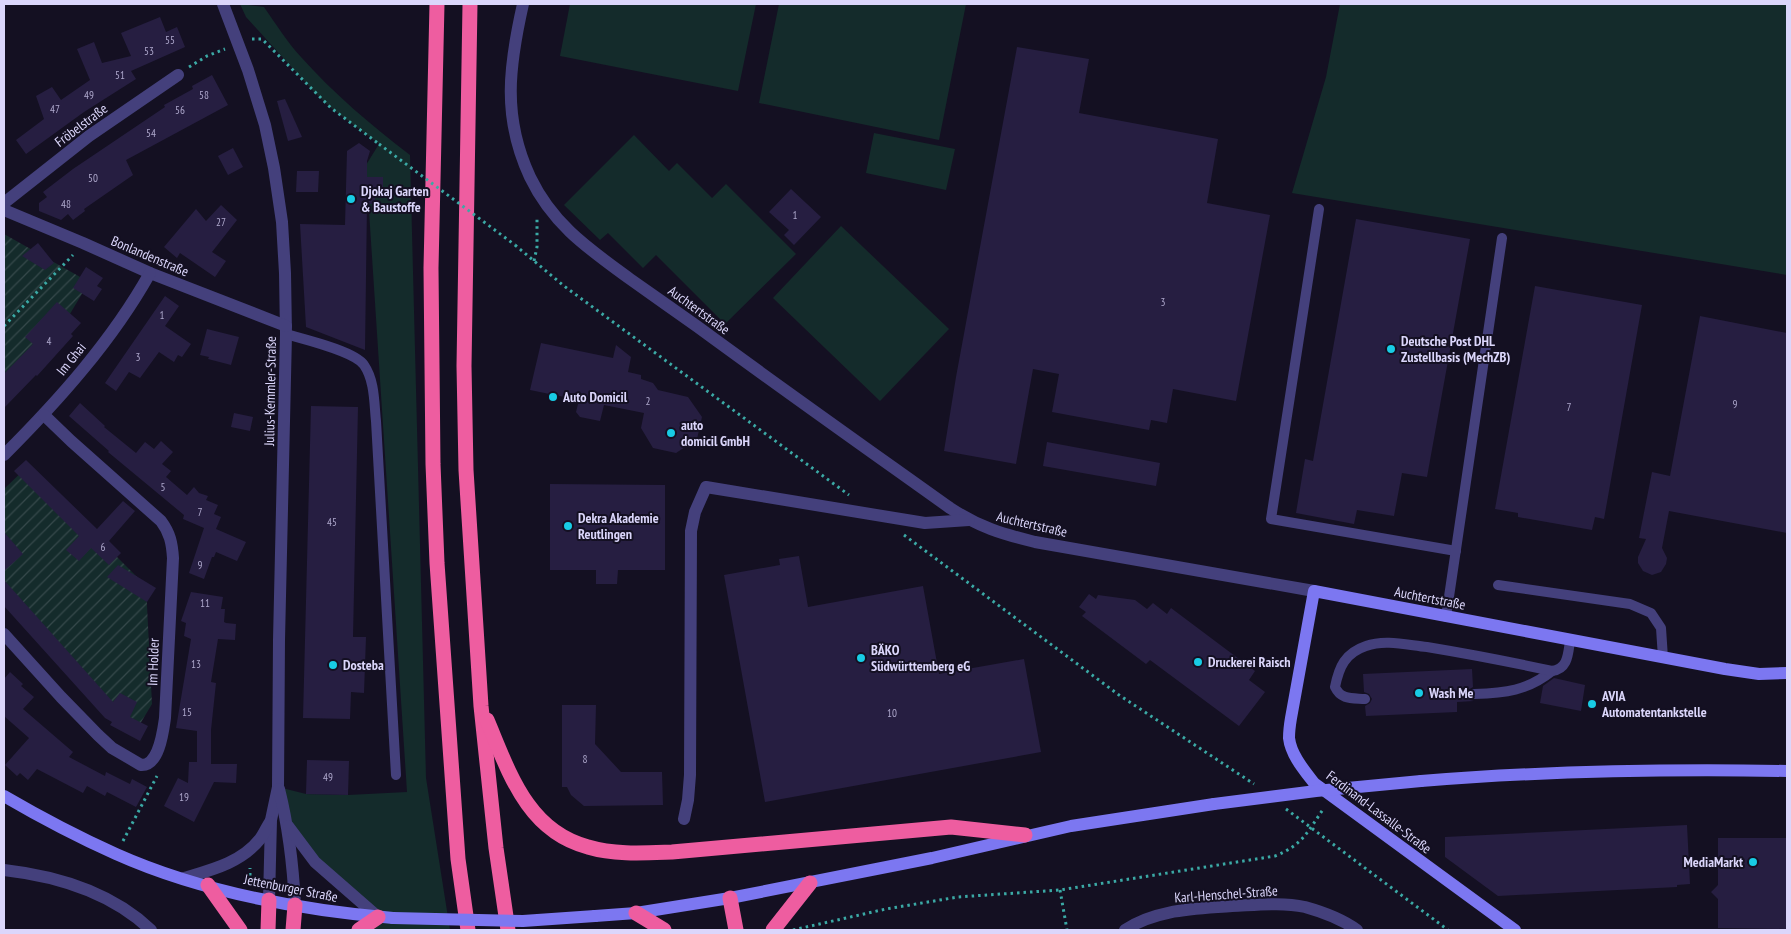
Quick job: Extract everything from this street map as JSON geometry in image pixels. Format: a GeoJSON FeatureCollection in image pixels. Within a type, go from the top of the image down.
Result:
{"type":"FeatureCollection","features":[{"type":"Feature","properties":{"kind":"highway"},"geometry":{"type":"LineString","coordinates":[[437,4],[431,278],[433,464],[438,583],[458,859],[468,930]]}},
{"type":"Feature","properties":{"kind":"highway"},"geometry":{"type":"LineString","coordinates":[[470,4],[465,418],[471,562],[481,706],[496,848],[508,930]]}},
{"type":"Feature","properties":{"kind":"highway"},"geometry":{"type":"LineString","coordinates":[[481,706],[517,788],[530,808],[545,825],[566,839],[588,847],[631,853],[672,852],[951,827],[1025,835]]}},
{"type":"Feature","properties":{"kind":"highway"},"geometry":{"type":"LineString","coordinates":[[773,930],[810,883]]}},
{"type":"Feature","properties":{"kind":"highway"},"geometry":{"type":"LineString","coordinates":[[208,885],[240,930]]}},
{"type":"Feature","properties":{"kind":"highway"},"geometry":{"type":"LineString","coordinates":[[730,898],[736,930]]}},
{"type":"Feature","properties":{"kind":"highway"},"geometry":{"type":"LineString","coordinates":[[268,930],[269,900]]}},
{"type":"Feature","properties":{"kind":"highway"},"geometry":{"type":"LineString","coordinates":[[293,930],[295,905]]}},
{"type":"Feature","properties":{"kind":"highway"},"geometry":{"type":"LineString","coordinates":[[636,913],[664,930]]}},
{"type":"Feature","properties":{"kind":"highway"},"geometry":{"type":"LineString","coordinates":[[359,930],[378,917]]}},
{"type":"Feature","properties":{"kind":"main road","name":"Auchtertstraße"},"geometry":{"type":"LineString","coordinates":[[1314,591],[1663,658],[1759,674],[1787,673]]}},
{"type":"Feature","properties":{"kind":"main road","name":"Ferdinand-Lassalle-Straße"},"geometry":{"type":"LineString","coordinates":[[1314,591],[1289,738],[1294,753],[1303,769],[1314,782],[1501,927],[1515,930]]}},
{"type":"Feature","properties":{"kind":"main road","name":"Jettenburger Straße"},"geometry":{"type":"LineString","coordinates":[[4,796],[116,854],[184,878],[269,900],[378,917],[523,920],[636,913],[730,898],[932,858],[1025,835],[1071,826],[1214,804],[1316,791],[1502,774],[1586,771],[1787,771]]}},
{"type":"Feature","properties":{"kind":"street","name":"Julius-Kemmler-Straße"},"geometry":{"type":"LineString","coordinates":[[223,4],[257,98],[274,168],[282,222],[286,330],[279,640],[278,787],[271,820],[269,900]]}},
{"type":"Feature","properties":{"kind":"street","name":"Auchtertstraße"},"geometry":{"type":"LineString","coordinates":[[523,4],[513,47],[510,92],[519,148],[529,174],[553,213],[584,246],[792,396],[969,520],[1004,535],[1036,542],[1314,591]]}},
{"type":"Feature","properties":{"kind":"street","name":"Fröbelstraße"},"geometry":{"type":"LineString","coordinates":[[4,203],[89,136],[178,75]]}},
{"type":"Feature","properties":{"kind":"street","name":"Bonlandenstraße"},"geometry":{"type":"LineString","coordinates":[[4,210],[286,330]]}},
{"type":"Feature","properties":{"kind":"street","name":"Im Ghai"},"geometry":{"type":"LineString","coordinates":[[4,455],[44,414],[122,317],[150,273]]}},
{"type":"Feature","properties":{"kind":"street","name":"Im Holder"},"geometry":{"type":"LineString","coordinates":[[44,414],[71,441],[162,521],[168,530],[172,542],[173,558],[166,718],[161,744],[150,762]]}},
{"type":"Feature","properties":{"kind":"street"},"geometry":{"type":"LineString","coordinates":[[684,819],[690,775],[691,532],[695,512],[706,487],[925,523],[969,520]]}},
{"type":"Feature","properties":{"kind":"street"},"geometry":{"type":"LineString","coordinates":[[4,634],[61,697],[112,748],[141,764],[146,765],[150,762]]}},
{"type":"Feature","properties":{"kind":"street","name":"Julius-Kemmler-Straße"},"geometry":{"type":"LineString","coordinates":[[278,787],[288,826],[294,875],[295,905]]}},
{"type":"Feature","properties":{"kind":"street","name":"Jettenburger Straße"},"geometry":{"type":"LineString","coordinates":[[184,878],[223,866],[240,857],[260,839],[271,820]]}},
{"type":"Feature","properties":{"kind":"street","name":"Julius-Kemmler-Straße"},"geometry":{"type":"LineString","coordinates":[[288,826],[315,862],[378,917]]}},
{"type":"Feature","properties":{"kind":"street"},"geometry":{"type":"LineString","coordinates":[[4,870],[81,887],[122,907],[151,930]]}},
{"type":"Feature","properties":{"kind":"street","name":"Karl-Henschel-Straße"},"geometry":{"type":"LineString","coordinates":[[1124,930],[1162,914],[1185,910],[1283,904],[1304,907],[1326,914],[1346,922],[1357,930]]}},
{"type":"Feature","properties":{"kind":"lane"},"geometry":{"type":"LineString","coordinates":[[1319,209],[1271,518],[1456,551]]}},
{"type":"Feature","properties":{"kind":"lane"},"geometry":{"type":"LineString","coordinates":[[1446,617],[1502,238]]}},
{"type":"Feature","properties":{"kind":"lane"},"geometry":{"type":"LineString","coordinates":[[286,330],[350,355],[363,363],[370,378],[374,395],[376,421],[396,775]]}},
{"type":"Feature","properties":{"kind":"lane"},"geometry":{"type":"LineString","coordinates":[[1498,585],[1630,604],[1651,613],[1661,628],[1663,658]]}},
{"type":"Feature","properties":{"kind":"lane"},"geometry":{"type":"LineString","coordinates":[[1365,699],[1343,697],[1338,693],[1335,686],[1341,665],[1354,652],[1364,646],[1376,643],[1397,643],[1473,655],[1552,671],[1563,667],[1566,662],[1570,640]]}},
{"type":"Feature","properties":{"kind":"lane"},"geometry":{"type":"LineString","coordinates":[[1474,694],[1508,692],[1528,686],[1552,671]]}},
{"type":"Feature","properties":{"kind":"path"},"geometry":{"type":"LineString","coordinates":[[178,75],[207,56],[255,38],[262,40],[331,108],[515,245],[564,286],[854,498]]}},
{"type":"Feature","properties":{"kind":"path"},"geometry":{"type":"LineString","coordinates":[[534,261],[537,247],[536,200],[538,190]]}},
{"type":"Feature","properties":{"kind":"path"},"geometry":{"type":"LineString","coordinates":[[4,326],[83,243]]}},
{"type":"Feature","properties":{"kind":"path"},"geometry":{"type":"LineString","coordinates":[[900,532],[1119,696],[1258,787]]}},
{"type":"Feature","properties":{"kind":"path"},"geometry":{"type":"LineString","coordinates":[[116,854],[158,776],[150,762]]}},
{"type":"Feature","properties":{"kind":"path"},"geometry":{"type":"LineString","coordinates":[[792,930],[886,909],[958,897],[1060,890],[1275,856],[1290,850],[1302,840],[1333,796]]}},
{"type":"Feature","properties":{"kind":"path"},"geometry":{"type":"LineString","coordinates":[[1281,805],[1448,930]]}},
{"type":"Feature","properties":{"kind":"path"},"geometry":{"type":"LineString","coordinates":[[1060,890],[1067,930]]}},
{"type":"Feature","properties":{"kind":"green space"},"geometry":{"type":"Polygon","coordinates":[[[240,4],[264,7],[291,45],[326,84],[367,121],[410,155],[426,778],[450,930],[359,930],[378,917],[301,845],[278,787],[306,794],[348,795],[407,792],[366,165],[379,144],[331,108],[314,92],[246,17],[240,4]]]}},
{"type":"Feature","properties":{"kind":"green space"},"geometry":{"type":"Polygon","coordinates":[[[570,4],[756,4],[738,91],[560,56],[570,4]]]}},
{"type":"Feature","properties":{"kind":"green space"},"geometry":{"type":"Polygon","coordinates":[[[779,4],[966,4],[939,140],[759,103],[779,4]]]}},
{"type":"Feature","properties":{"kind":"green space"},"geometry":{"type":"Polygon","coordinates":[[[1340,4],[1787,4],[1787,275],[1292,193],[1326,77],[1340,4]]]}},
{"type":"Feature","properties":{"kind":"green space"},"geometry":{"type":"Polygon","coordinates":[[[874,133],[955,149],[946,190],[866,173],[874,133]]]}},
{"type":"Feature","properties":{"kind":"green space"},"geometry":{"type":"Polygon","coordinates":[[[634,135],[669,171],[677,163],[712,198],[726,184],[796,254],[725,324],[656,255],[643,268],[608,233],[600,240],[564,205],[634,135]]]}},
{"type":"Feature","properties":{"kind":"green space"},"geometry":{"type":"Polygon","coordinates":[[[841,226],[949,329],[880,401],[773,298],[841,226]]]}},
{"type":"Feature","properties":{"kind":"green space"},"geometry":{"type":"Polygon","coordinates":[[[4,234],[89,282],[55,339],[4,393],[4,234]]]}},
{"type":"Feature","properties":{"kind":"green space"},"geometry":{"type":"Polygon","coordinates":[[[27,467],[146,586],[152,704],[137,729],[92,686],[4,590],[4,489],[27,467]]]}},
{"type":"Feature","properties":{"kind":"building"},"geometry":{"type":"Polygon","coordinates":[[[160,17],[166,32],[177,27],[185,47],[131,71],[136,79],[84,112],[26,154],[16,140],[44,119],[36,96],[52,87],[61,100],[90,80],[77,49],[94,42],[102,63],[131,56],[121,33],[160,17]]]}},
{"type":"Feature","properties":{"kind":"building"},"geometry":{"type":"Polygon","coordinates":[[[1017,47],[1089,59],[1079,113],[1218,139],[1207,203],[1270,215],[1236,401],[1173,389],[1167,423],[1151,420],[1149,430],[1052,412],[1059,374],[1033,369],[1016,464],[944,451],[1017,47]]]}},
{"type":"Feature","properties":{"kind":"building"},"geometry":{"type":"Polygon","coordinates":[[[212,75],[228,105],[126,160],[133,175],[84,209],[85,211],[73,220],[68,214],[61,220],[39,211],[39,203],[47,197],[43,192],[73,169],[165,107],[164,105],[193,89],[192,86],[212,75]]]}},
{"type":"Feature","properties":{"kind":"building"},"geometry":{"type":"Polygon","coordinates":[[[285,99],[302,137],[288,141],[277,101],[285,99]]]}},
{"type":"Feature","properties":{"kind":"building"},"geometry":{"type":"Polygon","coordinates":[[[359,143],[370,151],[367,161],[367,177],[383,177],[383,190],[375,190],[375,204],[367,204],[365,350],[306,327],[300,224],[345,225],[347,151],[359,143]]]}},
{"type":"Feature","properties":{"kind":"building"},"geometry":{"type":"Polygon","coordinates":[[[233,148],[243,167],[228,175],[218,156],[233,148]]]}},
{"type":"Feature","properties":{"kind":"building"},"geometry":{"type":"Polygon","coordinates":[[[297,171],[319,171],[318,192],[296,192],[297,171]]]}},
{"type":"Feature","properties":{"kind":"building"},"geometry":{"type":"Polygon","coordinates":[[[791,189],[821,217],[794,245],[784,235],[789,230],[769,212],[791,189]]]}},
{"type":"Feature","properties":{"kind":"building"},"geometry":{"type":"Polygon","coordinates":[[[221,205],[237,220],[212,252],[226,261],[215,277],[180,253],[177,258],[164,247],[196,209],[206,221],[221,205]]]}},
{"type":"Feature","properties":{"kind":"building","name":"Deutsche Post DHL Zustellbasis (MechZB)"},"geometry":{"type":"Polygon","coordinates":[[[1356,219],[1470,239],[1427,477],[1402,473],[1394,516],[1357,510],[1354,524],[1296,513],[1305,459],[1313,461],[1356,219]]]}},
{"type":"Feature","properties":{"kind":"building"},"geometry":{"type":"Polygon","coordinates":[[[38,243],[54,263],[45,270],[22,256],[38,243]]]}},
{"type":"Feature","properties":{"kind":"building"},"geometry":{"type":"Polygon","coordinates":[[[86,267],[103,278],[97,286],[102,289],[94,301],[73,288],[86,267]]]}},
{"type":"Feature","properties":{"kind":"building"},"geometry":{"type":"Polygon","coordinates":[[[1535,286],[1642,305],[1604,519],[1595,517],[1592,530],[1518,517],[1518,513],[1495,509],[1535,286]]]}},
{"type":"Feature","properties":{"kind":"building"},"geometry":{"type":"Polygon","coordinates":[[[165,296],[179,306],[165,326],[191,344],[182,357],[178,355],[174,362],[159,352],[140,378],[129,372],[116,391],[105,383],[165,296]]]}},
{"type":"Feature","properties":{"kind":"building"},"geometry":{"type":"Polygon","coordinates":[[[57,302],[81,323],[71,334],[73,336],[37,376],[4,408],[4,374],[33,344],[25,337],[57,302]]]}},
{"type":"Feature","properties":{"kind":"building"},"geometry":{"type":"Polygon","coordinates":[[[1700,316],[1787,333],[1787,533],[1669,511],[1662,548],[1667,558],[1666,564],[1661,572],[1652,575],[1643,571],[1638,563],[1638,557],[1646,539],[1639,538],[1652,472],[1670,476],[1700,316]]]}},
{"type":"Feature","properties":{"kind":"building"},"geometry":{"type":"Polygon","coordinates":[[[207,329],[239,337],[231,365],[200,355],[207,329]]]}},
{"type":"Feature","properties":{"kind":"building"},"geometry":{"type":"Polygon","coordinates":[[[541,343],[613,358],[616,345],[631,357],[628,372],[641,375],[641,379],[653,383],[658,390],[688,397],[702,417],[697,439],[676,453],[653,448],[641,428],[644,413],[604,405],[600,421],[580,417],[576,412],[579,400],[530,390],[541,343]]]}},
{"type":"Feature","properties":{"kind":"building"},"geometry":{"type":"Polygon","coordinates":[[[80,403],[104,427],[136,453],[145,442],[154,449],[161,441],[173,452],[162,464],[171,471],[166,477],[187,495],[194,487],[199,493],[208,496],[206,500],[218,505],[214,514],[221,517],[216,529],[246,542],[237,561],[216,552],[214,557],[212,557],[204,579],[189,573],[204,528],[183,519],[184,515],[108,452],[69,416],[80,403]]]}},
{"type":"Feature","properties":{"kind":"building"},"geometry":{"type":"Polygon","coordinates":[[[311,406],[358,407],[353,637],[366,637],[364,693],[351,692],[350,719],[303,718],[311,406]]]}},
{"type":"Feature","properties":{"kind":"building"},"geometry":{"type":"Polygon","coordinates":[[[234,413],[253,417],[250,431],[231,427],[234,413]]]}},
{"type":"Feature","properties":{"kind":"building"},"geometry":{"type":"Polygon","coordinates":[[[1047,442],[1160,463],[1156,486],[1043,466],[1047,442]]]}},
{"type":"Feature","properties":{"kind":"building"},"geometry":{"type":"Polygon","coordinates":[[[26,460],[97,529],[123,501],[135,511],[109,541],[121,553],[109,565],[91,548],[79,561],[66,550],[79,536],[14,471],[26,460]]]}},
{"type":"Feature","properties":{"kind":"building"},"geometry":{"type":"Polygon","coordinates":[[[550,484],[665,485],[665,570],[618,570],[617,584],[596,584],[596,570],[550,570],[550,484]]]}},
{"type":"Feature","properties":{"kind":"building"},"geometry":{"type":"Polygon","coordinates":[[[4,532],[23,554],[4,571],[4,532]]]}},
{"type":"Feature","properties":{"kind":"building"},"geometry":{"type":"Polygon","coordinates":[[[799,556],[808,607],[923,586],[939,674],[1024,659],[1041,752],[765,802],[724,575],[780,565],[779,559],[799,556]]]}},
{"type":"Feature","properties":{"kind":"building"},"geometry":{"type":"Polygon","coordinates":[[[118,565],[156,588],[147,602],[107,577],[118,565]]]}},
{"type":"Feature","properties":{"kind":"building"},"geometry":{"type":"Polygon","coordinates":[[[4,580],[113,702],[120,693],[137,702],[130,717],[148,726],[140,741],[110,725],[112,722],[105,718],[4,606],[4,580]]]}},
{"type":"Feature","properties":{"kind":"building"},"geometry":{"type":"Polygon","coordinates":[[[191,592],[223,597],[221,609],[225,609],[224,622],[236,624],[235,640],[218,639],[211,682],[216,683],[211,730],[211,764],[237,764],[236,783],[214,782],[194,822],[164,806],[178,778],[188,783],[189,762],[197,762],[197,731],[176,728],[191,639],[184,636],[186,623],[181,621],[191,592]]]}},
{"type":"Feature","properties":{"kind":"building","name":"Druckerei Raisch"},"geometry":{"type":"Polygon","coordinates":[[[1089,594],[1096,599],[1098,595],[1135,600],[1147,609],[1153,603],[1167,614],[1171,608],[1255,671],[1249,680],[1265,692],[1239,726],[1150,660],[1146,664],[1082,616],[1086,612],[1079,607],[1089,594]]]}},
{"type":"Feature","properties":{"kind":"building","name":"Wash Me"},"geometry":{"type":"Polygon","coordinates":[[[1472,669],[1473,687],[1468,690],[1467,695],[1470,700],[1474,701],[1457,702],[1457,712],[1366,716],[1365,706],[1372,699],[1369,694],[1364,692],[1363,674],[1472,669]]]}},
{"type":"Feature","properties":{"kind":"building"},"geometry":{"type":"Polygon","coordinates":[[[10,672],[23,684],[21,686],[34,697],[23,709],[73,752],[69,757],[105,776],[106,772],[130,784],[132,779],[147,787],[136,807],[107,792],[105,796],[87,786],[83,793],[37,769],[28,780],[20,773],[17,776],[5,765],[29,738],[4,716],[4,679],[10,672]]]}},
{"type":"Feature","properties":{"kind":"building"},"geometry":{"type":"Polygon","coordinates":[[[1554,678],[1585,685],[1581,711],[1540,703],[1543,686],[1554,678]]]}},
{"type":"Feature","properties":{"kind":"building"},"geometry":{"type":"Polygon","coordinates":[[[562,705],[596,705],[595,744],[621,772],[662,772],[663,805],[584,806],[571,795],[567,787],[562,787],[562,705]]]}},
{"type":"Feature","properties":{"kind":"building"},"geometry":{"type":"Polygon","coordinates":[[[307,760],[349,761],[348,795],[306,794],[307,760]]]}},
{"type":"Feature","properties":{"kind":"building"},"geometry":{"type":"Polygon","coordinates":[[[1687,825],[1690,884],[1677,885],[1677,887],[1498,896],[1445,857],[1445,837],[1687,825]]]}},
{"type":"Feature","properties":{"kind":"building","name":"MediaMarkt"},"geometry":{"type":"Polygon","coordinates":[[[1718,838],[1787,838],[1787,929],[1718,928],[1718,899],[1711,892],[1718,885],[1718,838]]]}},
{"type":"Feature","properties":{"kind":"place","name":"Djokaj Garten & Baustoffe"},"geometry":{"type":"Point","coordinates":[351,199]}},
{"type":"Feature","properties":{"kind":"place","name":"Deutsche Post DHL Zustellbasis (MechZB)"},"geometry":{"type":"Point","coordinates":[1391,349]}},
{"type":"Feature","properties":{"kind":"place","name":"Auto Domicil"},"geometry":{"type":"Point","coordinates":[553,397]}},
{"type":"Feature","properties":{"kind":"place","name":"auto domicil GmbH"},"geometry":{"type":"Point","coordinates":[671,433]}},
{"type":"Feature","properties":{"kind":"place","name":"Dekra Akademie Reutlingen"},"geometry":{"type":"Point","coordinates":[568,526]}},
{"type":"Feature","properties":{"kind":"place","name":"BÄKO Südwürttemberg eG"},"geometry":{"type":"Point","coordinates":[861,658]}},
{"type":"Feature","properties":{"kind":"place","name":"Druckerei Raisch"},"geometry":{"type":"Point","coordinates":[1198,662]}},
{"type":"Feature","properties":{"kind":"place","name":"Dosteba"},"geometry":{"type":"Point","coordinates":[333,665]}},
{"type":"Feature","properties":{"kind":"place","name":"Wash Me"},"geometry":{"type":"Point","coordinates":[1419,693]}},
{"type":"Feature","properties":{"kind":"place","name":"AVIA Automatentankstelle"},"geometry":{"type":"Point","coordinates":[1592,704]}},
{"type":"Feature","properties":{"kind":"place","name":"MediaMarkt"},"geometry":{"type":"Point","coordinates":[1753,862]}}]}
